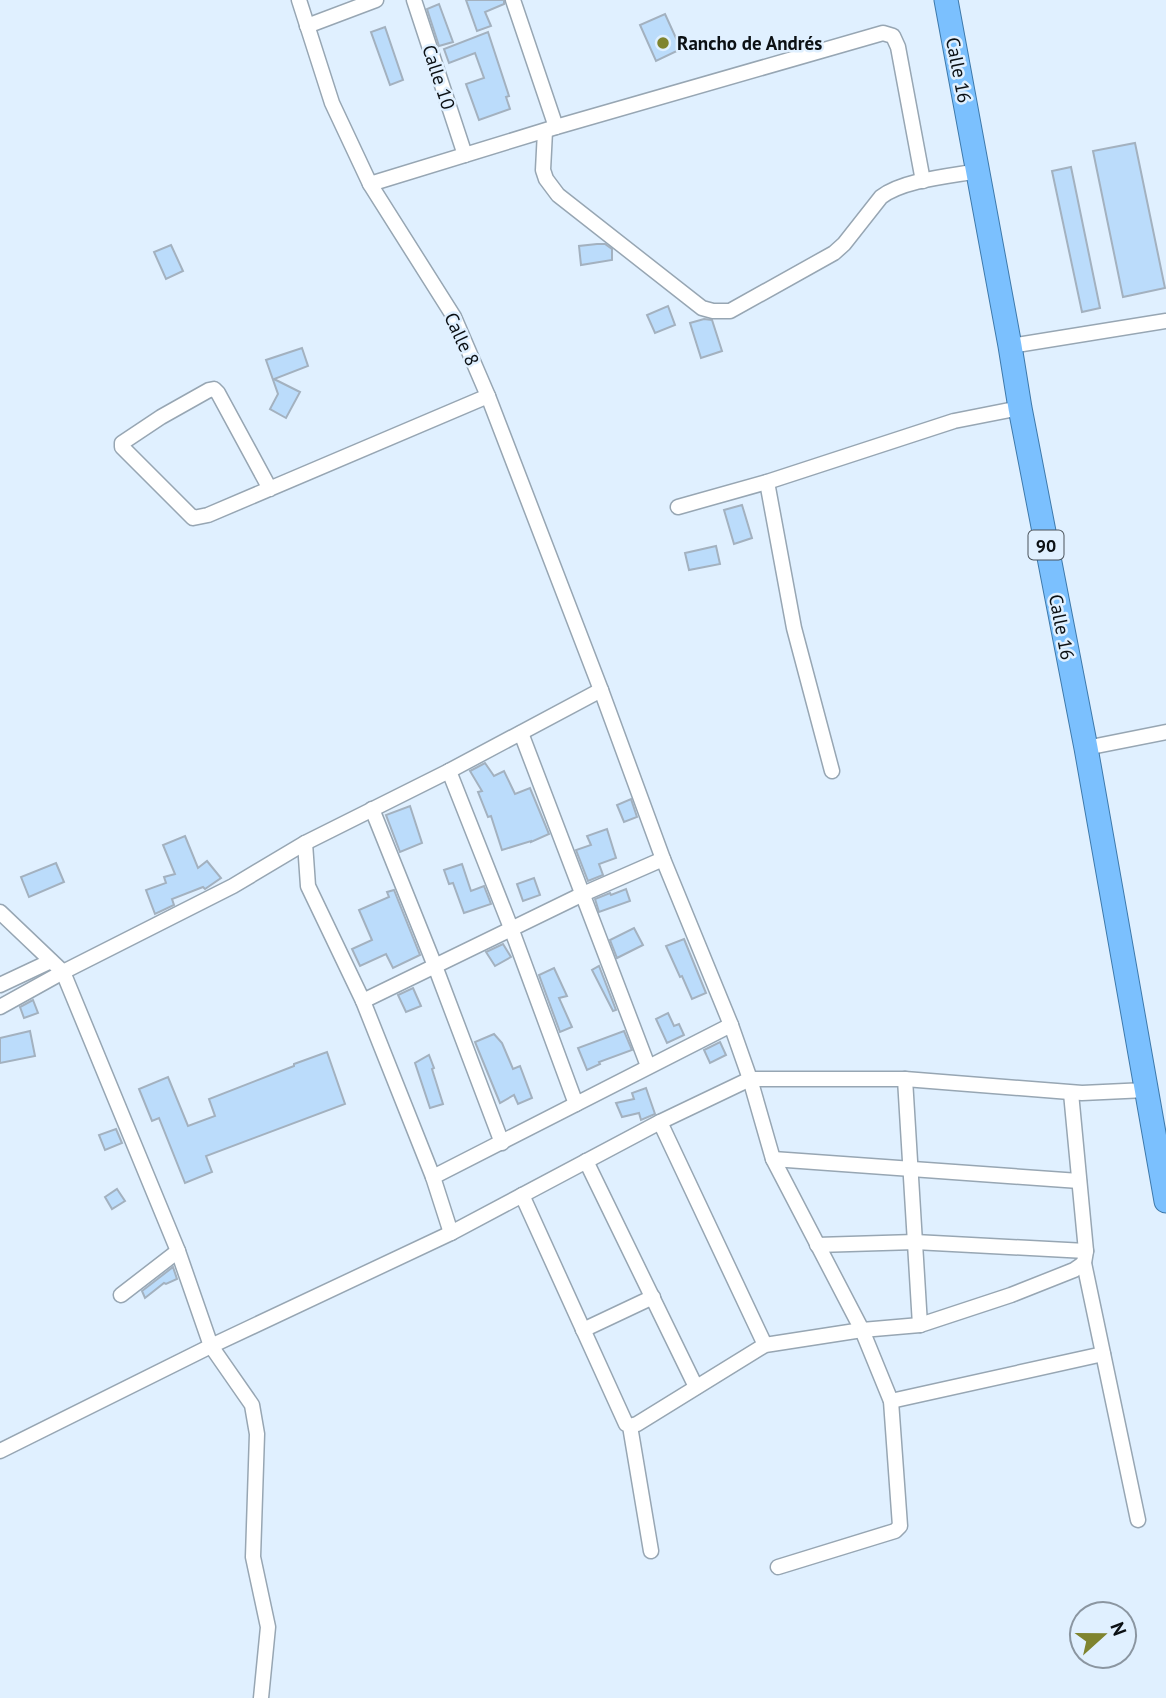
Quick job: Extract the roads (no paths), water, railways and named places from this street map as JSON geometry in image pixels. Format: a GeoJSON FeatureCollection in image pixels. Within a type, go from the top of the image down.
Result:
{"type":"FeatureCollection","features":[{"type":"Feature","properties":{"kind":"highway","name":"Calle 16"},"geometry":{"type":"LineString","coordinates":[[946,0],[1020,408],[1086,748],[1146,1090]]}},
{"type":"Feature","properties":{"kind":"highway","name":"90"},"geometry":{"type":"LineString","coordinates":[[1146,1090],[1166,1201]]}},
{"type":"Feature","properties":{"kind":"street","name":"Calle 8"},"geometry":{"type":"LineString","coordinates":[[299,0],[331,103],[370,184],[454,317],[488,396],[663,859],[731,1025],[773,1158],[862,1330],[891,1401],[900,1526],[895,1531],[778,1567]]}},
{"type":"Feature","properties":{"kind":"street"},"geometry":{"type":"LineString","coordinates":[[307,26],[376,0]]}},
{"type":"Feature","properties":{"kind":"street","name":"Calle 10"},"geometry":{"type":"LineString","coordinates":[[414,0],[465,155]]}},
{"type":"Feature","properties":{"kind":"street"},"geometry":{"type":"LineString","coordinates":[[513,0],[551,129],[543,170],[546,179],[558,195],[702,308],[713,312],[730,311],[834,253],[887,192],[978,171]]}},
{"type":"Feature","properties":{"kind":"street"},"geometry":{"type":"LineString","coordinates":[[370,184],[883,33],[893,36],[898,47],[928,181]]}},
{"type":"Feature","properties":{"kind":"street"},"geometry":{"type":"LineString","coordinates":[[1010,346],[1166,321]]}},
{"type":"Feature","properties":{"kind":"street"},"geometry":{"type":"LineString","coordinates":[[270,489],[214,389],[161,417],[122,443],[122,447],[193,518],[208,515],[270,489],[488,396]]}},
{"type":"Feature","properties":{"kind":"street"},"geometry":{"type":"LineString","coordinates":[[678,506],[768,482],[954,421],[1020,408]]}},
{"type":"Feature","properties":{"kind":"street"},"geometry":{"type":"LineString","coordinates":[[768,482],[794,628],[832,771]]}},
{"type":"Feature","properties":{"kind":"street"},"geometry":{"type":"LineString","coordinates":[[0,1007],[233,886],[305,843],[449,771],[601,690]]}},
{"type":"Feature","properties":{"kind":"street"},"geometry":{"type":"LineString","coordinates":[[1086,748],[1166,732]]}},
{"type":"Feature","properties":{"kind":"street"},"geometry":{"type":"LineString","coordinates":[[521,733],[648,1066]]}},
{"type":"Feature","properties":{"kind":"street"},"geometry":{"type":"LineString","coordinates":[[449,771],[512,928],[576,1104]]}},
{"type":"Feature","properties":{"kind":"street"},"geometry":{"type":"LineString","coordinates":[[372,809],[502,1143]]}},
{"type":"Feature","properties":{"kind":"street"},"geometry":{"type":"LineString","coordinates":[[305,843],[308,886],[363,1001],[433,1178],[451,1233]]}},
{"type":"Feature","properties":{"kind":"street"},"geometry":{"type":"LineString","coordinates":[[363,1001],[583,894],[663,859]]}},
{"type":"Feature","properties":{"kind":"street"},"geometry":{"type":"LineString","coordinates":[[0,912],[63,972],[178,1251],[211,1346],[252,1405],[257,1434],[253,1557],[268,1627],[261,1698]]}},
{"type":"Feature","properties":{"kind":"street"},"geometry":{"type":"LineString","coordinates":[[0,985],[51,961]]}},
{"type":"Feature","properties":{"kind":"street"},"geometry":{"type":"LineString","coordinates":[[433,1178],[731,1025]]}},
{"type":"Feature","properties":{"kind":"street"},"geometry":{"type":"LineString","coordinates":[[0,1451],[211,1346],[451,1233],[660,1122],[750,1079],[905,1079],[1076,1093],[1146,1090]]}},
{"type":"Feature","properties":{"kind":"street"},"geometry":{"type":"LineString","coordinates":[[905,1079],[920,1325]]}},
{"type":"Feature","properties":{"kind":"street"},"geometry":{"type":"LineString","coordinates":[[1076,1093],[1085,1257],[1138,1520]]}},
{"type":"Feature","properties":{"kind":"street"},"geometry":{"type":"LineString","coordinates":[[660,1122],[765,1345]]}},
{"type":"Feature","properties":{"kind":"street"},"geometry":{"type":"LineString","coordinates":[[773,1158],[1079,1181]]}},
{"type":"Feature","properties":{"kind":"street"},"geometry":{"type":"LineString","coordinates":[[586,1161],[696,1387]]}},
{"type":"Feature","properties":{"kind":"street"},"geometry":{"type":"LineString","coordinates":[[522,1195],[626,1424],[630,1426],[652,1551]]}},
{"type":"Feature","properties":{"kind":"street"},"geometry":{"type":"LineString","coordinates":[[817,1245],[915,1242],[1085,1257]]}},
{"type":"Feature","properties":{"kind":"street"},"geometry":{"type":"LineString","coordinates":[[121,1295],[178,1251]]}},
{"type":"Feature","properties":{"kind":"street"},"geometry":{"type":"LineString","coordinates":[[630,1426],[765,1345],[862,1330],[920,1325],[1011,1295],[1074,1270],[1085,1257]]}},
{"type":"Feature","properties":{"kind":"street"},"geometry":{"type":"LineString","coordinates":[[583,1330],[653,1297]]}},
{"type":"Feature","properties":{"kind":"street"},"geometry":{"type":"LineString","coordinates":[[891,1401],[1103,1354]]}},
{"type":"Feature","properties":{"kind":"place","name":"Rancho de Andrés"},"geometry":{"type":"Point","coordinates":[663,43]}}]}
